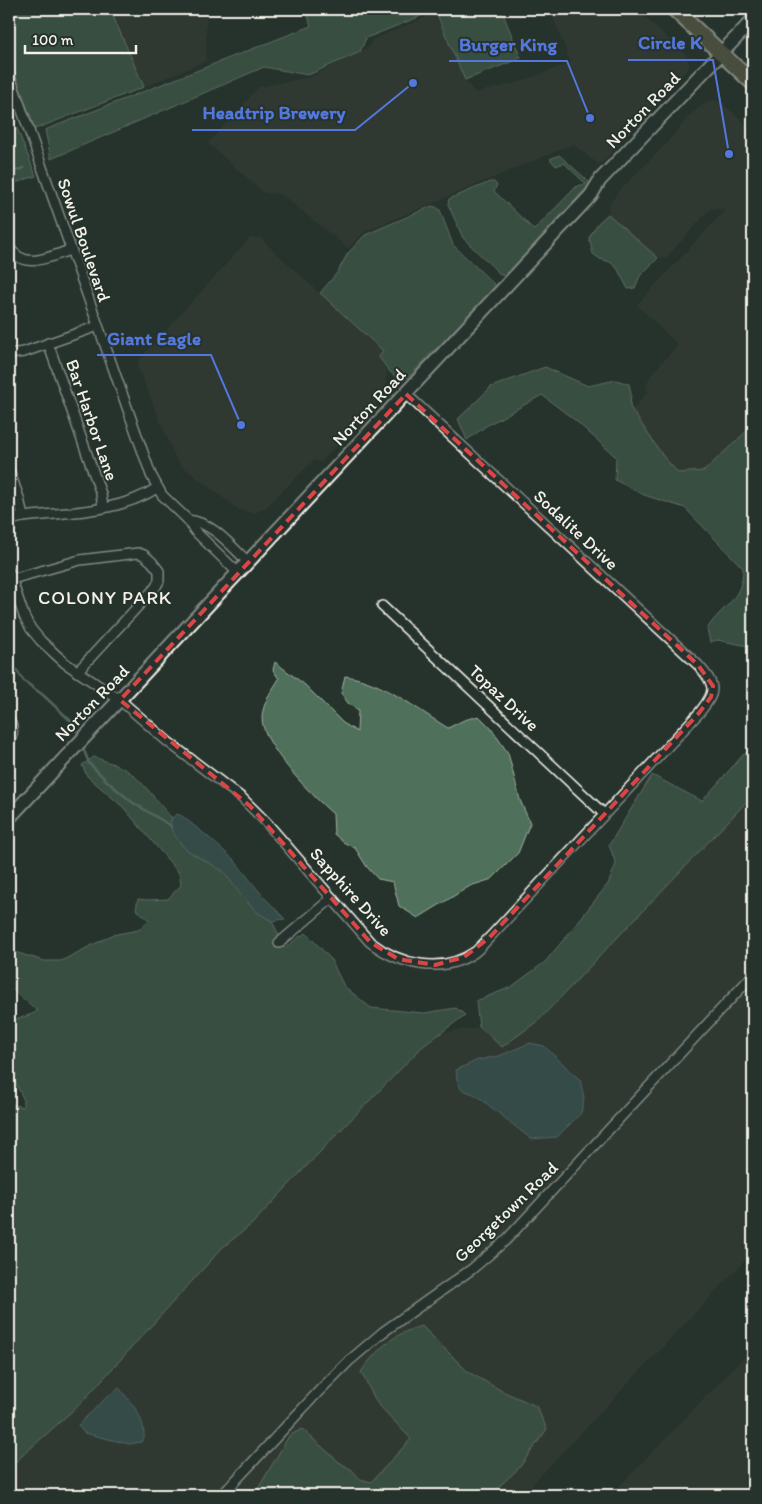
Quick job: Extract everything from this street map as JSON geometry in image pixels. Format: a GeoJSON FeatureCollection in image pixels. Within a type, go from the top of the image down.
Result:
{"type":"FeatureCollection","features":[{"type":"Feature","properties":{"kind":"main road"},"geometry":{"type":"LineString","coordinates":[[674,9],[753,83]]}},
{"type":"Feature","properties":{"kind":"street","name":"Norton Road"},"geometry":{"type":"LineString","coordinates":[[9,818],[572,215],[590,195],[600,180],[753,20]]}},
{"type":"Feature","properties":{"kind":"street","name":"Sowul Boulevard"},"geometry":{"type":"LineString","coordinates":[[9,74],[70,250],[157,488],[169,503],[188,520],[194,531],[238,572]]}},
{"type":"Feature","properties":{"kind":"street"},"geometry":{"type":"LineString","coordinates":[[9,247],[19,258],[34,262],[70,250]]}},
{"type":"Feature","properties":{"kind":"street"},"geometry":{"type":"LineString","coordinates":[[9,354],[24,352],[98,326]]}},
{"type":"Feature","properties":{"kind":"street","name":"Bar Harbor Lane"},"geometry":{"type":"LineString","coordinates":[[48,343],[101,494],[103,507]]}},
{"type":"Feature","properties":{"kind":"street","name":"Sodalite Drive"},"geometry":{"type":"LineString","coordinates":[[406,394],[698,665],[711,680],[713,686],[711,697]]}},
{"type":"Feature","properties":{"kind":"street"},"geometry":{"type":"LineString","coordinates":[[9,470],[19,498],[23,517]]}},
{"type":"Feature","properties":{"kind":"street"},"geometry":{"type":"LineString","coordinates":[[9,520],[129,502],[157,488]]}},
{"type":"Feature","properties":{"kind":"street","name":"Sowul Boulevard"},"geometry":{"type":"LineString","coordinates":[[188,520],[206,525],[248,562]]}},
{"type":"Feature","properties":{"kind":"street"},"geometry":{"type":"LineString","coordinates":[[10,576],[80,560],[134,553],[144,555],[157,568],[160,577],[155,588],[77,672]]}},
{"type":"Feature","properties":{"kind":"street","name":"Sapphire Drive"},"geometry":{"type":"LineString","coordinates":[[10,576],[24,616],[31,629],[59,658],[120,700],[167,741],[242,798],[266,822],[370,942],[398,959],[413,963],[435,965],[457,961],[474,952],[699,713],[711,697]]}},
{"type":"Feature","properties":{"kind":"street","name":"Topaz Drive"},"geometry":{"type":"LineString","coordinates":[[382,606],[604,814]]}},
{"type":"Feature","properties":{"kind":"street"},"geometry":{"type":"LineString","coordinates":[[9,720],[13,728],[9,742]]}},
{"type":"Feature","properties":{"kind":"street"},"geometry":{"type":"LineString","coordinates":[[279,943],[332,898]]}},
{"type":"Feature","properties":{"kind":"street","name":"Georgetown Road"},"geometry":{"type":"LineString","coordinates":[[222,1495],[318,1391],[349,1361],[384,1332],[472,1269],[510,1235],[753,975]]}},
{"type":"Feature","properties":{"kind":"highlighted area"},"geometry":{"type":"Polygon","coordinates":[[[406,394],[698,665],[713,686],[711,697],[699,713],[489,938],[464,957],[435,965],[398,959],[370,942],[250,806],[120,700],[406,394]]]}},
{"type":"Feature","properties":{"kind":"shaded area"},"geometry":{"type":"Polygon","coordinates":[[[109,9],[206,9],[206,61],[144,87],[109,9]]]}},
{"type":"Feature","properties":{"kind":"shaded area"},"geometry":{"type":"Polygon","coordinates":[[[550,9],[636,9],[688,57],[689,67],[603,162],[598,164],[573,144],[364,232],[348,248],[281,194],[264,193],[208,143],[259,87],[311,77],[369,47],[372,40],[434,14],[447,37],[465,80],[475,93],[517,83],[571,63],[550,9]]]}},
{"type":"Feature","properties":{"kind":"shaded area"},"geometry":{"type":"Polygon","coordinates":[[[714,100],[722,103],[753,131],[753,425],[704,471],[677,473],[663,456],[632,410],[648,392],[646,385],[651,375],[678,345],[637,305],[726,209],[710,209],[667,257],[658,258],[608,214],[609,205],[619,191],[667,143],[690,115],[704,104],[714,100]]]}},
{"type":"Feature","properties":{"kind":"shaded area"},"geometry":{"type":"Polygon","coordinates":[[[250,238],[260,238],[383,352],[379,357],[387,369],[385,394],[321,462],[314,460],[264,509],[254,513],[239,510],[182,466],[176,459],[138,368],[138,361],[250,238]]]}},
{"type":"Feature","properties":{"kind":"shaded area"},"geometry":{"type":"Polygon","coordinates":[[[753,795],[753,1252],[522,1495],[9,1495],[9,1467],[422,1035],[539,1020],[753,795]]]}},
{"type":"Feature","properties":{"kind":"shaded area"},"geometry":{"type":"Polygon","coordinates":[[[753,1348],[753,1495],[611,1495],[753,1348]]]}},
{"type":"Feature","properties":{"kind":"green space"},"geometry":{"type":"Polygon","coordinates":[[[9,9],[110,9],[144,87],[35,129],[9,57],[9,9]]]}},
{"type":"Feature","properties":{"kind":"green space"},"geometry":{"type":"Polygon","coordinates":[[[306,9],[426,9],[419,17],[366,38],[360,52],[308,75],[264,67],[51,159],[45,130],[311,26],[306,9]]]}},
{"type":"Feature","properties":{"kind":"green space"},"geometry":{"type":"Polygon","coordinates":[[[451,9],[501,9],[521,58],[465,80],[437,15],[451,9]]]}},
{"type":"Feature","properties":{"kind":"green space"},"geometry":{"type":"Polygon","coordinates":[[[17,128],[36,176],[9,185],[9,131],[17,128]]]}},
{"type":"Feature","properties":{"kind":"green space"},"geometry":{"type":"Polygon","coordinates":[[[559,155],[589,182],[590,185],[587,192],[567,217],[507,277],[501,275],[463,238],[448,204],[449,199],[494,182],[497,185],[494,191],[534,230],[577,186],[586,184],[564,163],[556,166],[550,159],[559,155]]]}},
{"type":"Feature","properties":{"kind":"green space"},"geometry":{"type":"Polygon","coordinates":[[[432,206],[440,210],[453,245],[495,285],[496,290],[448,342],[433,351],[409,377],[399,380],[390,372],[379,357],[383,351],[320,293],[337,273],[348,253],[365,235],[432,206]]]}},
{"type":"Feature","properties":{"kind":"green space"},"geometry":{"type":"Polygon","coordinates":[[[608,214],[658,258],[640,276],[635,288],[628,289],[617,268],[610,262],[600,259],[593,254],[589,238],[598,223],[608,214]]]}},
{"type":"Feature","properties":{"kind":"green space"},"geometry":{"type":"Polygon","coordinates":[[[545,367],[588,386],[616,380],[629,384],[631,393],[630,407],[663,456],[678,473],[704,471],[753,425],[753,647],[717,640],[710,642],[707,629],[736,595],[742,579],[743,568],[685,508],[644,495],[615,480],[616,457],[576,421],[542,395],[486,426],[467,440],[458,419],[491,387],[545,367]]]}},
{"type":"Feature","properties":{"kind":"green space"},"geometry":{"type":"Polygon","coordinates":[[[275,662],[305,685],[343,723],[357,732],[358,711],[348,703],[341,693],[345,676],[359,679],[386,690],[448,728],[464,720],[479,716],[490,727],[508,753],[520,800],[530,823],[518,853],[492,879],[470,886],[418,918],[399,906],[393,882],[378,879],[367,867],[355,848],[343,842],[334,834],[333,814],[290,770],[270,742],[264,729],[262,713],[279,679],[273,670],[275,662]]]}},
{"type":"Feature","properties":{"kind":"green space"},"geometry":{"type":"Polygon","coordinates":[[[753,748],[753,795],[539,1020],[502,1047],[479,1027],[476,1001],[511,987],[545,962],[608,884],[616,864],[609,845],[652,775],[702,801],[743,755],[753,748]]]}},
{"type":"Feature","properties":{"kind":"green space"},"geometry":{"type":"Polygon","coordinates":[[[94,757],[120,766],[137,778],[172,818],[170,824],[172,831],[198,857],[223,871],[248,903],[257,912],[272,921],[285,948],[306,933],[330,958],[344,986],[371,1008],[424,1013],[456,1008],[465,1015],[422,1047],[252,1224],[223,1247],[81,1403],[13,1464],[9,1471],[9,1101],[14,1105],[23,1107],[23,1098],[9,1070],[9,1023],[38,1011],[9,987],[9,973],[12,961],[15,952],[44,961],[61,961],[112,935],[138,930],[149,920],[136,909],[138,899],[168,899],[181,885],[179,873],[123,807],[87,776],[82,765],[94,757]]]}},
{"type":"Feature","properties":{"kind":"green space"},"geometry":{"type":"Polygon","coordinates":[[[422,1326],[468,1372],[502,1391],[536,1406],[547,1429],[519,1468],[490,1495],[257,1495],[256,1492],[289,1436],[302,1429],[339,1462],[352,1470],[360,1479],[371,1482],[411,1439],[377,1403],[361,1372],[373,1356],[387,1343],[403,1333],[422,1326]]]}},
{"type":"Feature","properties":{"kind":"water"},"geometry":{"type":"Polygon","coordinates":[[[177,814],[207,836],[234,860],[262,895],[285,919],[272,921],[257,912],[223,871],[188,851],[172,831],[170,824],[172,818],[177,814]]]}},
{"type":"Feature","properties":{"kind":"water"},"geometry":{"type":"Polygon","coordinates":[[[530,1043],[544,1046],[580,1080],[584,1098],[581,1113],[557,1137],[531,1139],[476,1095],[461,1089],[457,1079],[456,1070],[478,1060],[499,1056],[530,1043]]]}},
{"type":"Feature","properties":{"kind":"water"},"geometry":{"type":"Polygon","coordinates":[[[119,1388],[140,1417],[144,1431],[144,1438],[141,1442],[129,1444],[84,1433],[78,1425],[119,1388]]]}},
{"type":"Feature","properties":{"kind":"waterway"},"geometry":{"type":"LineString","coordinates":[[9,173],[24,168]]}},
{"type":"Feature","properties":{"kind":"waterway"},"geometry":{"type":"LineString","coordinates":[[9,659],[24,681],[43,695],[73,723],[78,734]]}},
{"type":"Feature","properties":{"kind":"waterway"},"geometry":{"type":"LineString","coordinates":[[83,748],[89,763],[108,782],[132,802],[171,826]]}},
{"type":"Feature","properties":{"kind":"place","name":"Headtrip Brewery"},"geometry":{"type":"Point","coordinates":[413,83]}},
{"type":"Feature","properties":{"kind":"place","name":"Burger King"},"geometry":{"type":"Point","coordinates":[590,118]}},
{"type":"Feature","properties":{"kind":"place","name":"Circle K"},"geometry":{"type":"Point","coordinates":[729,154]}},
{"type":"Feature","properties":{"kind":"place","name":"Giant Eagle"},"geometry":{"type":"Point","coordinates":[241,425]}},
{"type":"Feature","properties":{"kind":"district","name":"COLONY PARK"},"geometry":{"type":"Point","coordinates":[105,597]}}]}
